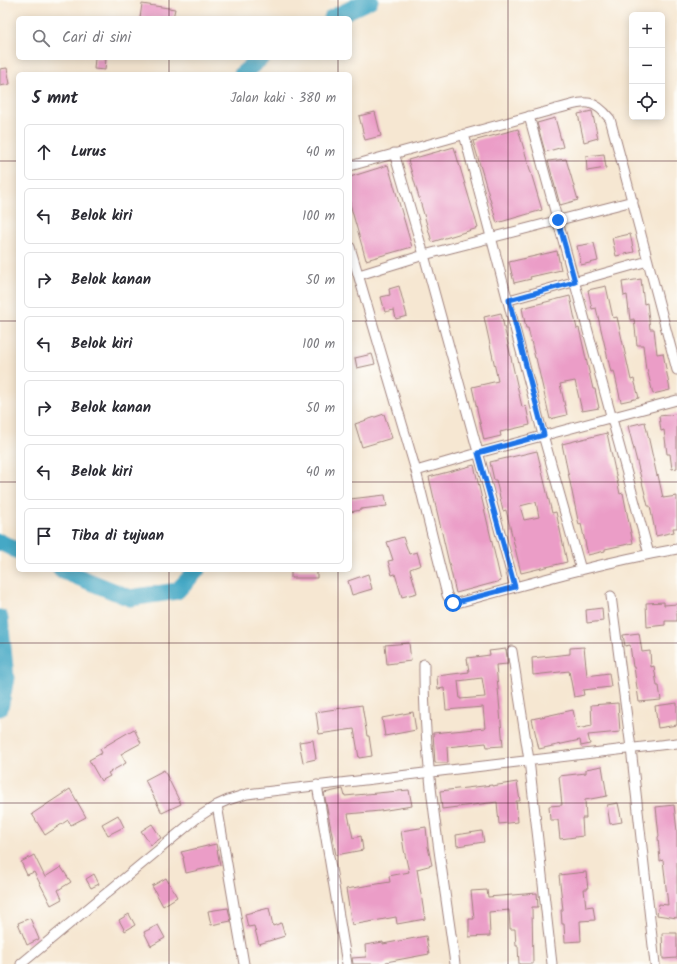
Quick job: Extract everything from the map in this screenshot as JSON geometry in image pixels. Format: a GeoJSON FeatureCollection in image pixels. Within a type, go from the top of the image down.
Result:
{"type":"FeatureCollection","features":[{"type":"Feature","properties":{"kind":"street"},"geometry":{"type":"LineString","coordinates":[[352,165],[584,102],[594,104],[603,110],[610,118],[677,370]]}},
{"type":"Feature","properties":{"kind":"street"},"geometry":{"type":"LineString","coordinates":[[529,116],[649,554]]}},
{"type":"Feature","properties":{"kind":"street"},"geometry":{"type":"LineString","coordinates":[[464,134],[581,570]]}},
{"type":"Feature","properties":{"kind":"street"},"geometry":{"type":"LineString","coordinates":[[394,153],[424,256],[515,587]]}},
{"type":"Feature","properties":{"kind":"street"},"geometry":{"type":"LineString","coordinates":[[359,275],[424,256],[633,201]]}},
{"type":"Feature","properties":{"kind":"street"},"geometry":{"type":"LineString","coordinates":[[352,253],[416,471],[448,599],[453,603],[457,603],[581,570],[677,549]]}},
{"type":"Feature","properties":{"kind":"street"},"geometry":{"type":"LineString","coordinates":[[509,300],[648,261]]}},
{"type":"Feature","properties":{"kind":"street"},"geometry":{"type":"LineString","coordinates":[[416,471],[677,400]]}},
{"type":"Feature","properties":{"kind":"street"},"geometry":{"type":"LineString","coordinates":[[611,596],[631,748],[655,964]]}},
{"type":"Feature","properties":{"kind":"street"},"geometry":{"type":"LineString","coordinates":[[512,651],[529,760],[552,964]]}},
{"type":"Feature","properties":{"kind":"street"},"geometry":{"type":"LineString","coordinates":[[424,664],[429,773],[455,964]]}},
{"type":"Feature","properties":{"kind":"street"},"geometry":{"type":"LineString","coordinates":[[21,964],[197,818],[228,800],[247,794],[316,785],[677,743]]}},
{"type":"Feature","properties":{"kind":"street"},"geometry":{"type":"LineString","coordinates":[[316,785],[347,964]]}},
{"type":"Feature","properties":{"kind":"street"},"geometry":{"type":"LineString","coordinates":[[217,805],[244,964]]}},
{"type":"Feature","properties":{"kind":"building"},"geometry":{"type":"Polygon","coordinates":[[[142,4],[175,9],[173,16],[140,16],[142,4]]]}},
{"type":"Feature","properties":{"kind":"building"},"geometry":{"type":"Polygon","coordinates":[[[95,60],[106,60],[105,70],[94,69],[95,60]]]}},
{"type":"Feature","properties":{"kind":"building"},"geometry":{"type":"Polygon","coordinates":[[[7,68],[10,84],[0,86],[0,69],[7,68]]]}},
{"type":"Feature","properties":{"kind":"building"},"geometry":{"type":"Polygon","coordinates":[[[592,111],[598,138],[584,142],[578,114],[592,111]]]}},
{"type":"Feature","properties":{"kind":"building"},"geometry":{"type":"Polygon","coordinates":[[[375,112],[381,136],[365,140],[359,116],[375,112]]]}},
{"type":"Feature","properties":{"kind":"building"},"geometry":{"type":"Polygon","coordinates":[[[555,118],[563,147],[545,152],[537,123],[555,118]]]}},
{"type":"Feature","properties":{"kind":"building"},"geometry":{"type":"Polygon","coordinates":[[[518,129],[542,210],[497,223],[473,141],[518,129]]]}},
{"type":"Feature","properties":{"kind":"building"},"geometry":{"type":"Polygon","coordinates":[[[454,147],[478,228],[432,242],[408,160],[454,147]]]}},
{"type":"Feature","properties":{"kind":"building"},"geometry":{"type":"Polygon","coordinates":[[[604,154],[606,168],[587,171],[586,156],[604,154]]]}},
{"type":"Feature","properties":{"kind":"building"},"geometry":{"type":"Polygon","coordinates":[[[566,159],[578,200],[560,205],[548,161],[566,159]]]}},
{"type":"Feature","properties":{"kind":"building"},"geometry":{"type":"Polygon","coordinates":[[[388,165],[412,247],[366,260],[352,211],[352,176],[388,165]]]}},
{"type":"Feature","properties":{"kind":"building"},"geometry":{"type":"Polygon","coordinates":[[[630,234],[634,252],[616,256],[612,238],[630,234]]]}},
{"type":"Feature","properties":{"kind":"building"},"geometry":{"type":"Polygon","coordinates":[[[594,243],[598,261],[581,265],[577,246],[594,243]]]}},
{"type":"Feature","properties":{"kind":"building"},"geometry":{"type":"Polygon","coordinates":[[[557,251],[561,270],[530,277],[531,279],[514,283],[509,262],[557,251]]]}},
{"type":"Feature","properties":{"kind":"building"},"geometry":{"type":"Polygon","coordinates":[[[641,279],[644,304],[647,303],[650,329],[654,329],[657,354],[663,353],[670,390],[653,394],[647,369],[646,370],[643,345],[637,345],[634,319],[630,320],[627,295],[624,296],[622,282],[641,279]]]}},
{"type":"Feature","properties":{"kind":"building"},"geometry":{"type":"Polygon","coordinates":[[[399,286],[407,316],[396,319],[394,310],[385,312],[381,297],[390,295],[389,289],[399,286]]]}},
{"type":"Feature","properties":{"kind":"building"},"geometry":{"type":"Polygon","coordinates":[[[606,286],[613,318],[617,317],[631,380],[634,379],[639,398],[621,402],[614,371],[611,372],[596,308],[592,309],[588,290],[606,286]]]}},
{"type":"Feature","properties":{"kind":"building"},"geometry":{"type":"Polygon","coordinates":[[[570,296],[577,329],[579,328],[593,389],[595,389],[599,408],[582,411],[575,381],[560,384],[567,415],[550,419],[536,358],[528,328],[526,328],[522,308],[570,296]]]}},
{"type":"Feature","properties":{"kind":"building"},"geometry":{"type":"Polygon","coordinates":[[[501,313],[522,407],[526,406],[530,425],[500,432],[501,436],[484,440],[472,387],[498,381],[484,317],[501,313]]]}},
{"type":"Feature","properties":{"kind":"building"},"geometry":{"type":"Polygon","coordinates":[[[372,354],[375,364],[357,368],[355,358],[372,354]]]}},
{"type":"Feature","properties":{"kind":"building"},"geometry":{"type":"Polygon","coordinates":[[[384,414],[392,438],[362,447],[355,424],[384,414]]]}},
{"type":"Feature","properties":{"kind":"building"},"geometry":{"type":"Polygon","coordinates":[[[677,414],[677,468],[672,469],[670,454],[667,454],[664,430],[661,431],[659,416],[677,414]]]}},
{"type":"Feature","properties":{"kind":"building"},"geometry":{"type":"Polygon","coordinates":[[[645,422],[663,498],[677,496],[677,528],[673,528],[674,532],[656,536],[650,506],[648,506],[628,426],[645,422]]]}},
{"type":"Feature","properties":{"kind":"building"},"geometry":{"type":"Polygon","coordinates":[[[607,433],[620,494],[623,493],[633,543],[605,549],[605,551],[588,555],[581,524],[579,525],[562,444],[607,433]]]}},
{"type":"Feature","properties":{"kind":"building"},"geometry":{"type":"Polygon","coordinates":[[[537,451],[552,513],[556,512],[567,562],[521,573],[506,510],[503,511],[490,462],[537,451]],[[536,502],[520,506],[524,520],[539,517],[536,502]]]}},
{"type":"Feature","properties":{"kind":"building"},"geometry":{"type":"Polygon","coordinates":[[[474,465],[501,581],[456,593],[429,477],[474,465]]]}},
{"type":"Feature","properties":{"kind":"building"},"geometry":{"type":"Polygon","coordinates":[[[385,495],[387,506],[352,512],[352,499],[385,495]]]}},
{"type":"Feature","properties":{"kind":"building"},"geometry":{"type":"Polygon","coordinates":[[[403,537],[409,554],[417,552],[421,565],[410,569],[417,593],[402,597],[395,574],[392,575],[388,561],[393,560],[387,542],[403,537]]]}},
{"type":"Feature","properties":{"kind":"building"},"geometry":{"type":"Polygon","coordinates":[[[291,572],[317,572],[317,578],[291,578],[291,572]]]}},
{"type":"Feature","properties":{"kind":"building"},"geometry":{"type":"Polygon","coordinates":[[[368,574],[372,589],[352,595],[348,581],[368,574]]]}},
{"type":"Feature","properties":{"kind":"building"},"geometry":{"type":"Polygon","coordinates":[[[664,602],[664,605],[677,604],[677,621],[665,621],[665,625],[647,627],[646,603],[664,602]]]}},
{"type":"Feature","properties":{"kind":"building"},"geometry":{"type":"Polygon","coordinates":[[[602,608],[603,621],[587,623],[586,610],[602,608]]]}},
{"type":"Feature","properties":{"kind":"building"},"geometry":{"type":"Polygon","coordinates":[[[639,633],[642,652],[650,651],[651,667],[654,666],[661,700],[639,702],[630,645],[625,646],[623,635],[639,633]]]}},
{"type":"Feature","properties":{"kind":"building"},"geometry":{"type":"Polygon","coordinates":[[[409,643],[411,661],[387,664],[385,645],[409,643]]]}},
{"type":"Feature","properties":{"kind":"building"},"geometry":{"type":"Polygon","coordinates":[[[584,647],[587,676],[609,673],[611,687],[583,690],[584,695],[574,697],[569,671],[533,675],[532,658],[570,654],[570,648],[584,647]]]}},
{"type":"Feature","properties":{"kind":"building"},"geometry":{"type":"Polygon","coordinates":[[[506,649],[508,664],[496,665],[503,746],[487,747],[486,743],[447,747],[448,763],[435,763],[433,733],[485,728],[483,707],[446,710],[444,688],[438,689],[437,676],[469,672],[467,658],[490,655],[489,651],[506,649]],[[482,678],[458,681],[460,699],[485,697],[482,678]]]}},
{"type":"Feature","properties":{"kind":"building"},"geometry":{"type":"Polygon","coordinates":[[[618,703],[620,732],[588,735],[590,744],[581,746],[580,740],[539,749],[532,719],[573,710],[577,729],[592,726],[591,705],[618,703]]]}},
{"type":"Feature","properties":{"kind":"building"},"geometry":{"type":"Polygon","coordinates":[[[677,703],[677,725],[658,728],[655,706],[677,703]]]}},
{"type":"Feature","properties":{"kind":"building"},"geometry":{"type":"Polygon","coordinates":[[[362,705],[372,756],[359,758],[354,729],[319,734],[316,712],[362,705]]]}},
{"type":"Feature","properties":{"kind":"building"},"geometry":{"type":"Polygon","coordinates":[[[413,712],[416,730],[385,736],[382,718],[413,712]]]}},
{"type":"Feature","properties":{"kind":"building"},"geometry":{"type":"Polygon","coordinates":[[[134,729],[141,743],[121,754],[126,763],[108,773],[110,776],[101,781],[89,760],[102,753],[100,749],[134,729]]]}},
{"type":"Feature","properties":{"kind":"building"},"geometry":{"type":"Polygon","coordinates":[[[313,740],[316,759],[303,762],[299,742],[313,740]]]}},
{"type":"Feature","properties":{"kind":"building"},"geometry":{"type":"Polygon","coordinates":[[[602,766],[607,796],[585,800],[586,818],[582,818],[583,836],[560,839],[558,820],[550,820],[549,806],[562,805],[559,776],[586,773],[586,769],[602,766]]]}},
{"type":"Feature","properties":{"kind":"building"},"geometry":{"type":"Polygon","coordinates":[[[164,770],[181,804],[162,813],[145,780],[164,770]]]}},
{"type":"Feature","properties":{"kind":"building"},"geometry":{"type":"Polygon","coordinates":[[[517,782],[520,801],[516,801],[518,822],[499,824],[497,802],[442,809],[440,791],[517,782]]]}},
{"type":"Feature","properties":{"kind":"building"},"geometry":{"type":"Polygon","coordinates":[[[70,789],[86,817],[71,825],[68,820],[45,835],[32,814],[70,789]]]}},
{"type":"Feature","properties":{"kind":"building"},"geometry":{"type":"Polygon","coordinates":[[[343,789],[345,796],[409,790],[412,806],[348,814],[353,838],[361,836],[363,850],[336,855],[324,793],[343,789]]]}},
{"type":"Feature","properties":{"kind":"building"},"geometry":{"type":"Polygon","coordinates":[[[618,803],[622,822],[610,824],[607,805],[618,803]]]}},
{"type":"Feature","properties":{"kind":"building"},"geometry":{"type":"Polygon","coordinates":[[[674,805],[677,831],[677,918],[657,915],[659,904],[668,905],[663,860],[660,861],[656,807],[674,805]]]}},
{"type":"Feature","properties":{"kind":"building"},"geometry":{"type":"Polygon","coordinates":[[[118,815],[124,827],[108,835],[102,824],[118,815]]]}},
{"type":"Feature","properties":{"kind":"building"},"geometry":{"type":"Polygon","coordinates":[[[152,824],[161,838],[151,845],[141,831],[152,824]]]}},
{"type":"Feature","properties":{"kind":"building"},"geometry":{"type":"Polygon","coordinates":[[[426,827],[432,865],[417,869],[425,919],[397,924],[396,917],[352,925],[346,889],[390,882],[389,876],[409,872],[401,831],[426,827]]]}},
{"type":"Feature","properties":{"kind":"building"},"geometry":{"type":"Polygon","coordinates":[[[482,831],[484,842],[457,846],[456,835],[482,831]]]}},
{"type":"Feature","properties":{"kind":"building"},"geometry":{"type":"Polygon","coordinates":[[[216,844],[220,865],[186,873],[184,858],[181,852],[216,844]]]}},
{"type":"Feature","properties":{"kind":"building"},"geometry":{"type":"Polygon","coordinates":[[[34,855],[45,877],[61,867],[71,882],[58,890],[62,899],[51,905],[34,872],[27,875],[21,862],[34,855]]]}},
{"type":"Feature","properties":{"kind":"building"},"geometry":{"type":"Polygon","coordinates":[[[586,872],[588,889],[584,889],[586,907],[593,906],[595,920],[580,921],[581,941],[565,942],[564,924],[562,924],[561,910],[563,910],[559,875],[586,872]]]}},
{"type":"Feature","properties":{"kind":"building"},"geometry":{"type":"Polygon","coordinates":[[[94,874],[99,884],[91,888],[86,879],[94,874]]]}},
{"type":"Feature","properties":{"kind":"building"},"geometry":{"type":"Polygon","coordinates":[[[166,878],[177,897],[163,906],[152,886],[166,878]]]}},
{"type":"Feature","properties":{"kind":"building"},"geometry":{"type":"Polygon","coordinates":[[[487,890],[488,897],[537,893],[538,907],[532,907],[533,964],[519,964],[515,929],[510,929],[509,910],[489,912],[490,936],[469,937],[469,919],[474,919],[471,891],[487,890]]]}},
{"type":"Feature","properties":{"kind":"building"},"geometry":{"type":"Polygon","coordinates":[[[228,908],[231,921],[211,925],[208,911],[228,908]]]}},
{"type":"Feature","properties":{"kind":"building"},"geometry":{"type":"Polygon","coordinates":[[[269,908],[273,926],[281,923],[285,936],[259,944],[254,926],[248,927],[245,914],[269,908]]]}},
{"type":"Feature","properties":{"kind":"building"},"geometry":{"type":"Polygon","coordinates":[[[129,914],[135,925],[125,931],[119,920],[129,914]]]}},
{"type":"Feature","properties":{"kind":"building"},"geometry":{"type":"Polygon","coordinates":[[[30,918],[39,939],[27,945],[18,923],[30,918]]]}},
{"type":"Feature","properties":{"kind":"building"},"geometry":{"type":"Polygon","coordinates":[[[158,925],[165,938],[151,946],[144,932],[158,925]]]}},
{"type":"Feature","properties":{"kind":"building"},"geometry":{"type":"Polygon","coordinates":[[[662,933],[677,933],[677,958],[663,959],[662,933]]]}},
{"type":"Feature","properties":{"kind":"building"},"geometry":{"type":"Polygon","coordinates":[[[426,936],[429,954],[386,962],[386,964],[353,964],[352,958],[366,957],[365,945],[383,942],[383,944],[426,936]]]}},
{"type":"Feature","properties":{"kind":"waterway"},"geometry":{"type":"LineString","coordinates":[[336,16],[370,0]]}},
{"type":"Feature","properties":{"kind":"waterway"},"geometry":{"type":"LineString","coordinates":[[244,72],[259,60]]}},
{"type":"Feature","properties":{"kind":"waterway"},"geometry":{"type":"LineString","coordinates":[[0,542],[16,550]]}},
{"type":"Feature","properties":{"kind":"waterway"},"geometry":{"type":"LineString","coordinates":[[66,572],[130,598],[177,591],[195,572]]}},
{"type":"Feature","properties":{"kind":"waterway"},"geometry":{"type":"LineString","coordinates":[[0,618],[6,678],[0,708]]}},
{"type":"Feature","properties":{"kind":"route"},"geometry":{"type":"LineString","coordinates":[[453,603],[515,587],[478,453],[544,435],[509,300],[575,282],[558,220]]}}]}
